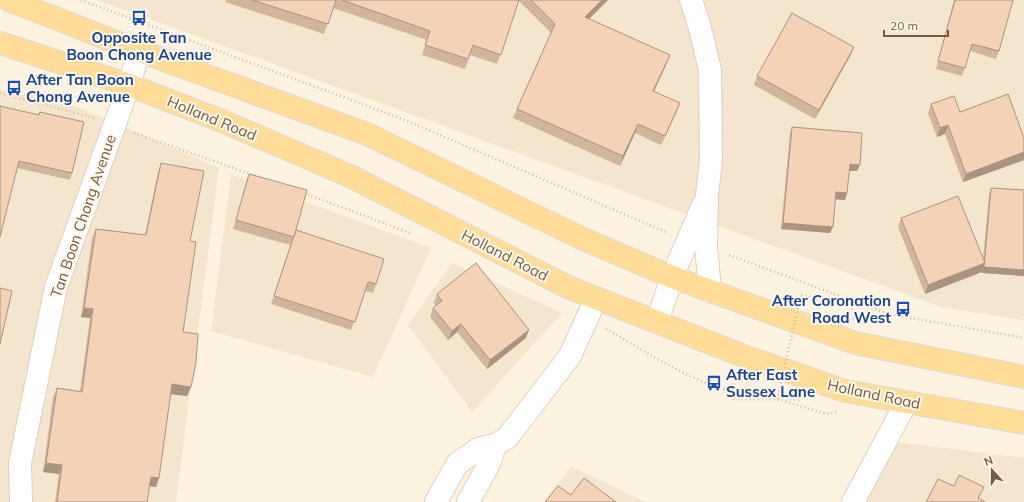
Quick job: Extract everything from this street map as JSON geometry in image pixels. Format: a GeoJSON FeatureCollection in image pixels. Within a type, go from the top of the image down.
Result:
{"type":"FeatureCollection","features":[{"type":"Feature","properties":{"kind":"main road"},"geometry":{"type":"LineString","coordinates":[[9,0],[139,51],[367,134],[581,238],[672,277],[855,343],[1024,377]]}},
{"type":"Feature","properties":{"kind":"main road","name":"Holland Road"},"geometry":{"type":"LineString","coordinates":[[0,43],[129,85],[222,121],[350,176],[570,288],[744,356],[845,391],[1024,424]]}},
{"type":"Feature","properties":{"kind":"street"},"geometry":{"type":"LineString","coordinates":[[657,322],[672,277],[697,244],[707,194],[711,161],[710,70],[700,28],[691,0]]}},
{"type":"Feature","properties":{"kind":"street","name":"Tan Boon Chong Avenue"},"geometry":{"type":"LineString","coordinates":[[21,502],[20,463],[56,287],[129,85],[139,51]]}},
{"type":"Feature","properties":{"kind":"street"},"geometry":{"type":"LineString","coordinates":[[697,244],[710,291]]}},
{"type":"Feature","properties":{"kind":"street"},"geometry":{"type":"LineString","coordinates":[[436,502],[457,464],[478,449],[495,445],[507,438],[570,356],[596,298]]}},
{"type":"Feature","properties":{"kind":"street"},"geometry":{"type":"LineString","coordinates":[[853,502],[906,403]]}},
{"type":"Feature","properties":{"kind":"street"},"geometry":{"type":"LineString","coordinates":[[468,502],[489,464],[495,445]]}},
{"type":"Feature","properties":{"kind":"path"},"geometry":{"type":"LineString","coordinates":[[81,0],[405,120],[697,244],[889,314],[1024,338]]}},
{"type":"Feature","properties":{"kind":"path"},"geometry":{"type":"LineString","coordinates":[[777,399],[801,294],[854,309]]}},
{"type":"Feature","properties":{"kind":"path"},"geometry":{"type":"LineString","coordinates":[[731,391],[734,399],[777,399],[826,414],[843,410]]}},
{"type":"Feature","properties":{"kind":"shaded area"},"geometry":{"type":"Polygon","coordinates":[[[97,0],[1024,0],[1024,320],[944,308],[97,0]]]}},
{"type":"Feature","properties":{"kind":"shaded area"},"geometry":{"type":"Polygon","coordinates":[[[0,89],[73,105],[219,168],[176,502],[0,502],[0,89]]]}},
{"type":"Feature","properties":{"kind":"shaded area"},"geometry":{"type":"Polygon","coordinates":[[[231,174],[431,248],[373,377],[211,331],[231,174]]]}},
{"type":"Feature","properties":{"kind":"shaded area"},"geometry":{"type":"Polygon","coordinates":[[[452,263],[562,313],[472,412],[408,325],[452,263]]]}},
{"type":"Feature","properties":{"kind":"shaded area"},"geometry":{"type":"Polygon","coordinates":[[[896,442],[1024,458],[1024,502],[864,502],[896,442]]]}},
{"type":"Feature","properties":{"kind":"shaded area"},"geometry":{"type":"Polygon","coordinates":[[[571,466],[645,502],[544,502],[571,466]]]}},
{"type":"Feature","properties":{"kind":"building"},"geometry":{"type":"Polygon","coordinates":[[[252,0],[336,0],[328,24],[252,0]]]}},
{"type":"Feature","properties":{"kind":"building"},"geometry":{"type":"Polygon","coordinates":[[[342,0],[519,0],[501,55],[473,45],[468,59],[425,45],[430,31],[342,0]]]}},
{"type":"Feature","properties":{"kind":"building"},"geometry":{"type":"Polygon","coordinates":[[[531,0],[602,0],[585,17],[670,55],[653,91],[680,103],[665,136],[638,124],[623,156],[517,109],[555,24],[531,0]]]}},
{"type":"Feature","properties":{"kind":"building"},"geometry":{"type":"Polygon","coordinates":[[[955,0],[1013,0],[999,51],[972,44],[965,68],[938,61],[955,0]]]}},
{"type":"Feature","properties":{"kind":"building"},"geometry":{"type":"Polygon","coordinates":[[[792,13],[854,47],[819,110],[757,76],[792,13]]]}},
{"type":"Feature","properties":{"kind":"building"},"geometry":{"type":"Polygon","coordinates":[[[1008,94],[1024,138],[1024,152],[966,174],[948,125],[940,128],[931,104],[954,96],[960,112],[1008,94]]]}},
{"type":"Feature","properties":{"kind":"building"},"geometry":{"type":"Polygon","coordinates":[[[0,106],[39,115],[40,112],[84,122],[72,173],[19,161],[0,237],[0,106]]]}},
{"type":"Feature","properties":{"kind":"building"},"geometry":{"type":"Polygon","coordinates":[[[792,127],[862,133],[860,165],[850,164],[847,193],[836,192],[833,227],[783,223],[792,127]]]}},
{"type":"Feature","properties":{"kind":"building"},"geometry":{"type":"Polygon","coordinates":[[[161,163],[204,171],[190,241],[196,242],[183,332],[198,334],[196,363],[191,387],[172,384],[159,478],[151,477],[147,502],[57,502],[62,465],[46,463],[57,388],[82,392],[93,309],[84,308],[96,229],[146,235],[161,163]]]}},
{"type":"Feature","properties":{"kind":"building"},"geometry":{"type":"Polygon","coordinates":[[[249,174],[307,190],[294,237],[236,220],[249,174]]]}},
{"type":"Feature","properties":{"kind":"building"},"geometry":{"type":"Polygon","coordinates":[[[991,188],[1024,190],[1024,270],[984,267],[991,188]]]}},
{"type":"Feature","properties":{"kind":"building"},"geometry":{"type":"Polygon","coordinates":[[[958,196],[985,263],[928,285],[901,218],[958,196]]]}},
{"type":"Feature","properties":{"kind":"building"},"geometry":{"type":"Polygon","coordinates":[[[296,230],[384,259],[376,284],[368,282],[355,322],[274,296],[296,230]]]}},
{"type":"Feature","properties":{"kind":"building"},"geometry":{"type":"Polygon","coordinates":[[[476,263],[529,330],[490,360],[461,324],[452,331],[433,308],[442,301],[437,294],[476,263]]]}},
{"type":"Feature","properties":{"kind":"building"},"geometry":{"type":"Polygon","coordinates":[[[0,288],[12,291],[0,344],[0,288]]]}},
{"type":"Feature","properties":{"kind":"building"},"geometry":{"type":"Polygon","coordinates":[[[959,475],[984,487],[978,498],[985,502],[926,502],[938,479],[954,486],[959,475]]]}},
{"type":"Feature","properties":{"kind":"building"},"geometry":{"type":"Polygon","coordinates":[[[584,478],[616,502],[545,502],[558,486],[571,495],[584,478]]]}},
{"type":"Feature","properties":{"kind":"place","name":"Opposite Tan Boon Chong Avenue"},"geometry":{"type":"Point","coordinates":[139,18]}},
{"type":"Feature","properties":{"kind":"place","name":"After Tan Boon Chong Avenue"},"geometry":{"type":"Point","coordinates":[14,88]}},
{"type":"Feature","properties":{"kind":"place","name":"After Coronation Road West"},"geometry":{"type":"Point","coordinates":[903,309]}},
{"type":"Feature","properties":{"kind":"place","name":"After East Sussex Lane"},"geometry":{"type":"Point","coordinates":[714,383]}}]}
